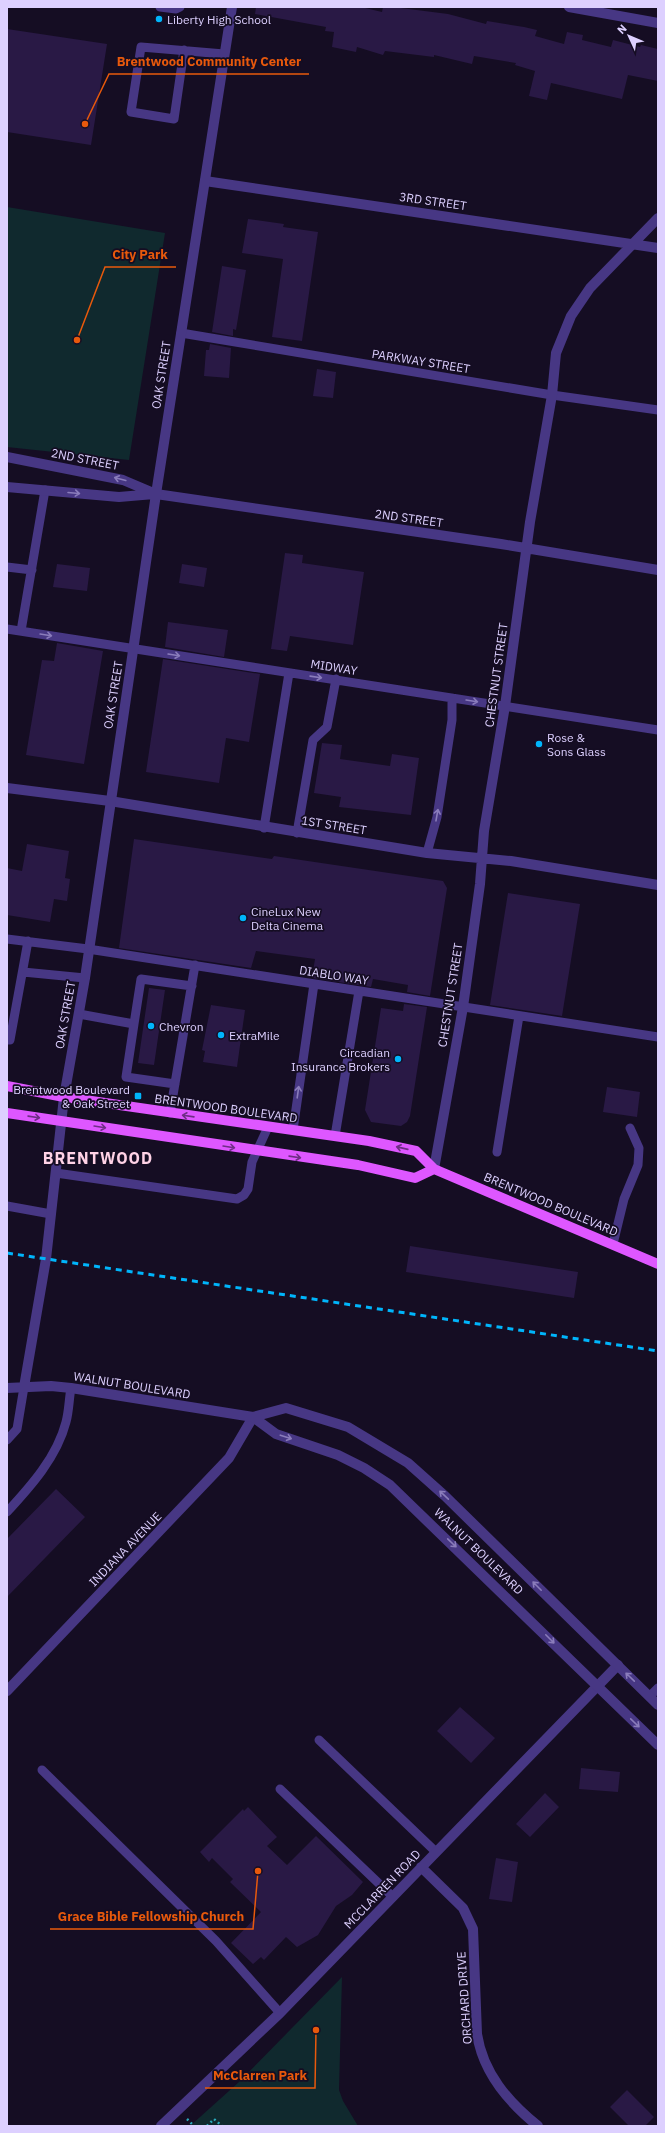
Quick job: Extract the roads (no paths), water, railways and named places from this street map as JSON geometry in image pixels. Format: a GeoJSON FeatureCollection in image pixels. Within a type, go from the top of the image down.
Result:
{"type":"FeatureCollection","features":[{"type":"Feature","properties":{"kind":"main road","name":"BRENTWOOD BOULEVARD"},"geometry":{"type":"LineString","coordinates":[[7,1086],[64,1097],[369,1141],[416,1151],[434,1169],[658,1264]]}},
{"type":"Feature","properties":{"kind":"main road"},"geometry":{"type":"LineString","coordinates":[[7,1113],[358,1165],[415,1178],[434,1169]]}},
{"type":"Feature","properties":{"kind":"street","name":"OAK STREET"},"geometry":{"type":"LineString","coordinates":[[24,1387],[46,1258],[64,1097],[85,978],[88,949],[156,494],[232,7]]}},
{"type":"Feature","properties":{"kind":"street"},"geometry":{"type":"LineString","coordinates":[[569,7],[658,23]]}},
{"type":"Feature","properties":{"kind":"street","name":"3RD STREET"},"geometry":{"type":"LineString","coordinates":[[204,181],[658,248]]}},
{"type":"Feature","properties":{"kind":"street","name":"CHESTNUT STREET"},"geometry":{"type":"LineString","coordinates":[[434,1169],[463,1007],[480,884],[484,831],[505,706],[527,548],[552,395],[556,353],[571,316],[590,288],[658,218]]}},
{"type":"Feature","properties":{"kind":"street","name":"2ND STREET"},"geometry":{"type":"LineString","coordinates":[[7,457],[123,480],[156,494]]}},
{"type":"Feature","properties":{"kind":"street","name":"2ND STREET"},"geometry":{"type":"LineString","coordinates":[[7,487],[119,497],[156,494],[527,548],[658,570]]}},
{"type":"Feature","properties":{"kind":"street","name":"1ST STREET"},"geometry":{"type":"LineString","coordinates":[[7,788],[110,801],[264,828],[426,853],[511,861],[658,885]]}},
{"type":"Feature","properties":{"kind":"street","name":"WALNUT BOULEVARD"},"geometry":{"type":"LineString","coordinates":[[7,1388],[51,1386],[71,1388],[253,1417],[286,1408],[348,1427],[408,1463],[451,1501],[658,1704]]}},
{"type":"Feature","properties":{"kind":"street","name":"WALNUT BOULEVARD"},"geometry":{"type":"LineString","coordinates":[[253,1417],[276,1434],[338,1455],[364,1468],[390,1485],[423,1515],[658,1745]]}},
{"type":"Feature","properties":{"kind":"street","name":"INDIANA AVENUE"},"geometry":{"type":"LineString","coordinates":[[7,1691],[229,1458],[253,1417]]}},
{"type":"Feature","properties":{"kind":"street","name":"MCCLARREN ROAD"},"geometry":{"type":"LineString","coordinates":[[161,2126],[280,2013],[618,1665]]}},
{"type":"Feature","properties":{"kind":"street","name":"ORCHARD DRIVE"},"geometry":{"type":"LineString","coordinates":[[422,1867],[463,1908],[473,1929],[477,2034],[480,2051],[490,2074],[518,2110],[538,2126]]}},
{"type":"Feature","properties":{"kind":"lane"},"geometry":{"type":"LineString","coordinates":[[160,7],[176,9],[180,7]]}},
{"type":"Feature","properties":{"kind":"lane"},"geometry":{"type":"LineString","coordinates":[[184,50],[174,119],[131,112],[141,47],[184,50],[224,54]]}},
{"type":"Feature","properties":{"kind":"lane","name":"PARKWAY STREET"},"geometry":{"type":"LineString","coordinates":[[181,333],[552,395],[658,410]]}},
{"type":"Feature","properties":{"kind":"lane"},"geometry":{"type":"LineString","coordinates":[[21,631],[45,490]]}},
{"type":"Feature","properties":{"kind":"lane"},"geometry":{"type":"LineString","coordinates":[[7,567],[32,570]]}},
{"type":"Feature","properties":{"kind":"lane","name":"MIDWAY"},"geometry":{"type":"LineString","coordinates":[[7,629],[658,730]]}},
{"type":"Feature","properties":{"kind":"lane"},"geometry":{"type":"LineString","coordinates":[[264,828],[289,673]]}},
{"type":"Feature","properties":{"kind":"lane"},"geometry":{"type":"LineString","coordinates":[[298,833],[313,740],[327,727],[336,679]]}},
{"type":"Feature","properties":{"kind":"lane"},"geometry":{"type":"LineString","coordinates":[[426,853],[437,818],[452,720],[452,698]]}},
{"type":"Feature","properties":{"kind":"lane","name":"DIABLO WAY"},"geometry":{"type":"LineString","coordinates":[[7,938],[195,965],[658,1037]]}},
{"type":"Feature","properties":{"kind":"lane"},"geometry":{"type":"LineString","coordinates":[[7,1040],[10,1040],[28,941]]}},
{"type":"Feature","properties":{"kind":"lane"},"geometry":{"type":"LineString","coordinates":[[170,1113],[195,965]]}},
{"type":"Feature","properties":{"kind":"lane"},"geometry":{"type":"LineString","coordinates":[[23,972],[85,978]]}},
{"type":"Feature","properties":{"kind":"lane"},"geometry":{"type":"LineString","coordinates":[[175,1084],[126,1076],[141,979],[192,986]]}},
{"type":"Feature","properties":{"kind":"lane"},"geometry":{"type":"LineString","coordinates":[[293,1130],[314,984]]}},
{"type":"Feature","properties":{"kind":"lane"},"geometry":{"type":"LineString","coordinates":[[334,1136],[359,991]]}},
{"type":"Feature","properties":{"kind":"lane"},"geometry":{"type":"LineString","coordinates":[[79,1014],[134,1024]]}},
{"type":"Feature","properties":{"kind":"lane"},"geometry":{"type":"LineString","coordinates":[[497,1152],[519,1016]]}},
{"type":"Feature","properties":{"kind":"lane"},"geometry":{"type":"LineString","coordinates":[[56,1173],[237,1199],[244,1195],[248,1189],[252,1162],[268,1127]]}},
{"type":"Feature","properties":{"kind":"lane"},"geometry":{"type":"LineString","coordinates":[[613,1244],[624,1199],[638,1165],[639,1148],[630,1128]]}},
{"type":"Feature","properties":{"kind":"lane"},"geometry":{"type":"LineString","coordinates":[[7,1206],[51,1214]]}},
{"type":"Feature","properties":{"kind":"lane"},"geometry":{"type":"LineString","coordinates":[[7,1440],[17,1429],[24,1387]]}},
{"type":"Feature","properties":{"kind":"lane"},"geometry":{"type":"LineString","coordinates":[[7,1512],[38,1478],[61,1437],[66,1422],[71,1388]]}},
{"type":"Feature","properties":{"kind":"lane"},"geometry":{"type":"LineString","coordinates":[[650,1696],[658,1688]]}},
{"type":"Feature","properties":{"kind":"lane"},"geometry":{"type":"LineString","coordinates":[[319,1740],[436,1852]]}},
{"type":"Feature","properties":{"kind":"lane"},"geometry":{"type":"LineString","coordinates":[[42,1770],[216,1941],[280,2013]]}},
{"type":"Feature","properties":{"kind":"lane"},"geometry":{"type":"LineString","coordinates":[[280,1789],[393,1897]]}},
{"type":"Feature","properties":{"kind":"railway"},"geometry":{"type":"LineString","coordinates":[[7,1253],[658,1351]]}},
{"type":"Feature","properties":{"kind":"place","name":"Liberty High School"},"geometry":{"type":"Point","coordinates":[159,19]}},
{"type":"Feature","properties":{"kind":"place","name":"Brentwood Community Center"},"geometry":{"type":"Point","coordinates":[85,124]}},
{"type":"Feature","properties":{"kind":"place","name":"City Park"},"geometry":{"type":"Point","coordinates":[77,340]}},
{"type":"Feature","properties":{"kind":"place","name":"Rose & Sons Glass"},"geometry":{"type":"Point","coordinates":[539,744]}},
{"type":"Feature","properties":{"kind":"place","name":"CineLux New Delta Cinema"},"geometry":{"type":"Point","coordinates":[243,918]}},
{"type":"Feature","properties":{"kind":"place","name":"Chevron"},"geometry":{"type":"Point","coordinates":[151,1026]}},
{"type":"Feature","properties":{"kind":"place","name":"ExtraMile"},"geometry":{"type":"Point","coordinates":[221,1035]}},
{"type":"Feature","properties":{"kind":"place","name":"Circadian Insurance Brokers"},"geometry":{"type":"Point","coordinates":[398,1059]}},
{"type":"Feature","properties":{"kind":"place","name":"Brentwood Boulevard & Oak Street"},"geometry":{"type":"Point","coordinates":[138,1096]}},
{"type":"Feature","properties":{"kind":"place","name":"Grace Bible Fellowship Church"},"geometry":{"type":"Point","coordinates":[258,1871]}},
{"type":"Feature","properties":{"kind":"place","name":"McClarren Park"},"geometry":{"type":"Point","coordinates":[316,2030]}},
{"type":"Feature","properties":{"kind":"district","name":"BRENTWOOD"},"geometry":{"type":"Point","coordinates":[98,1158]}}]}
